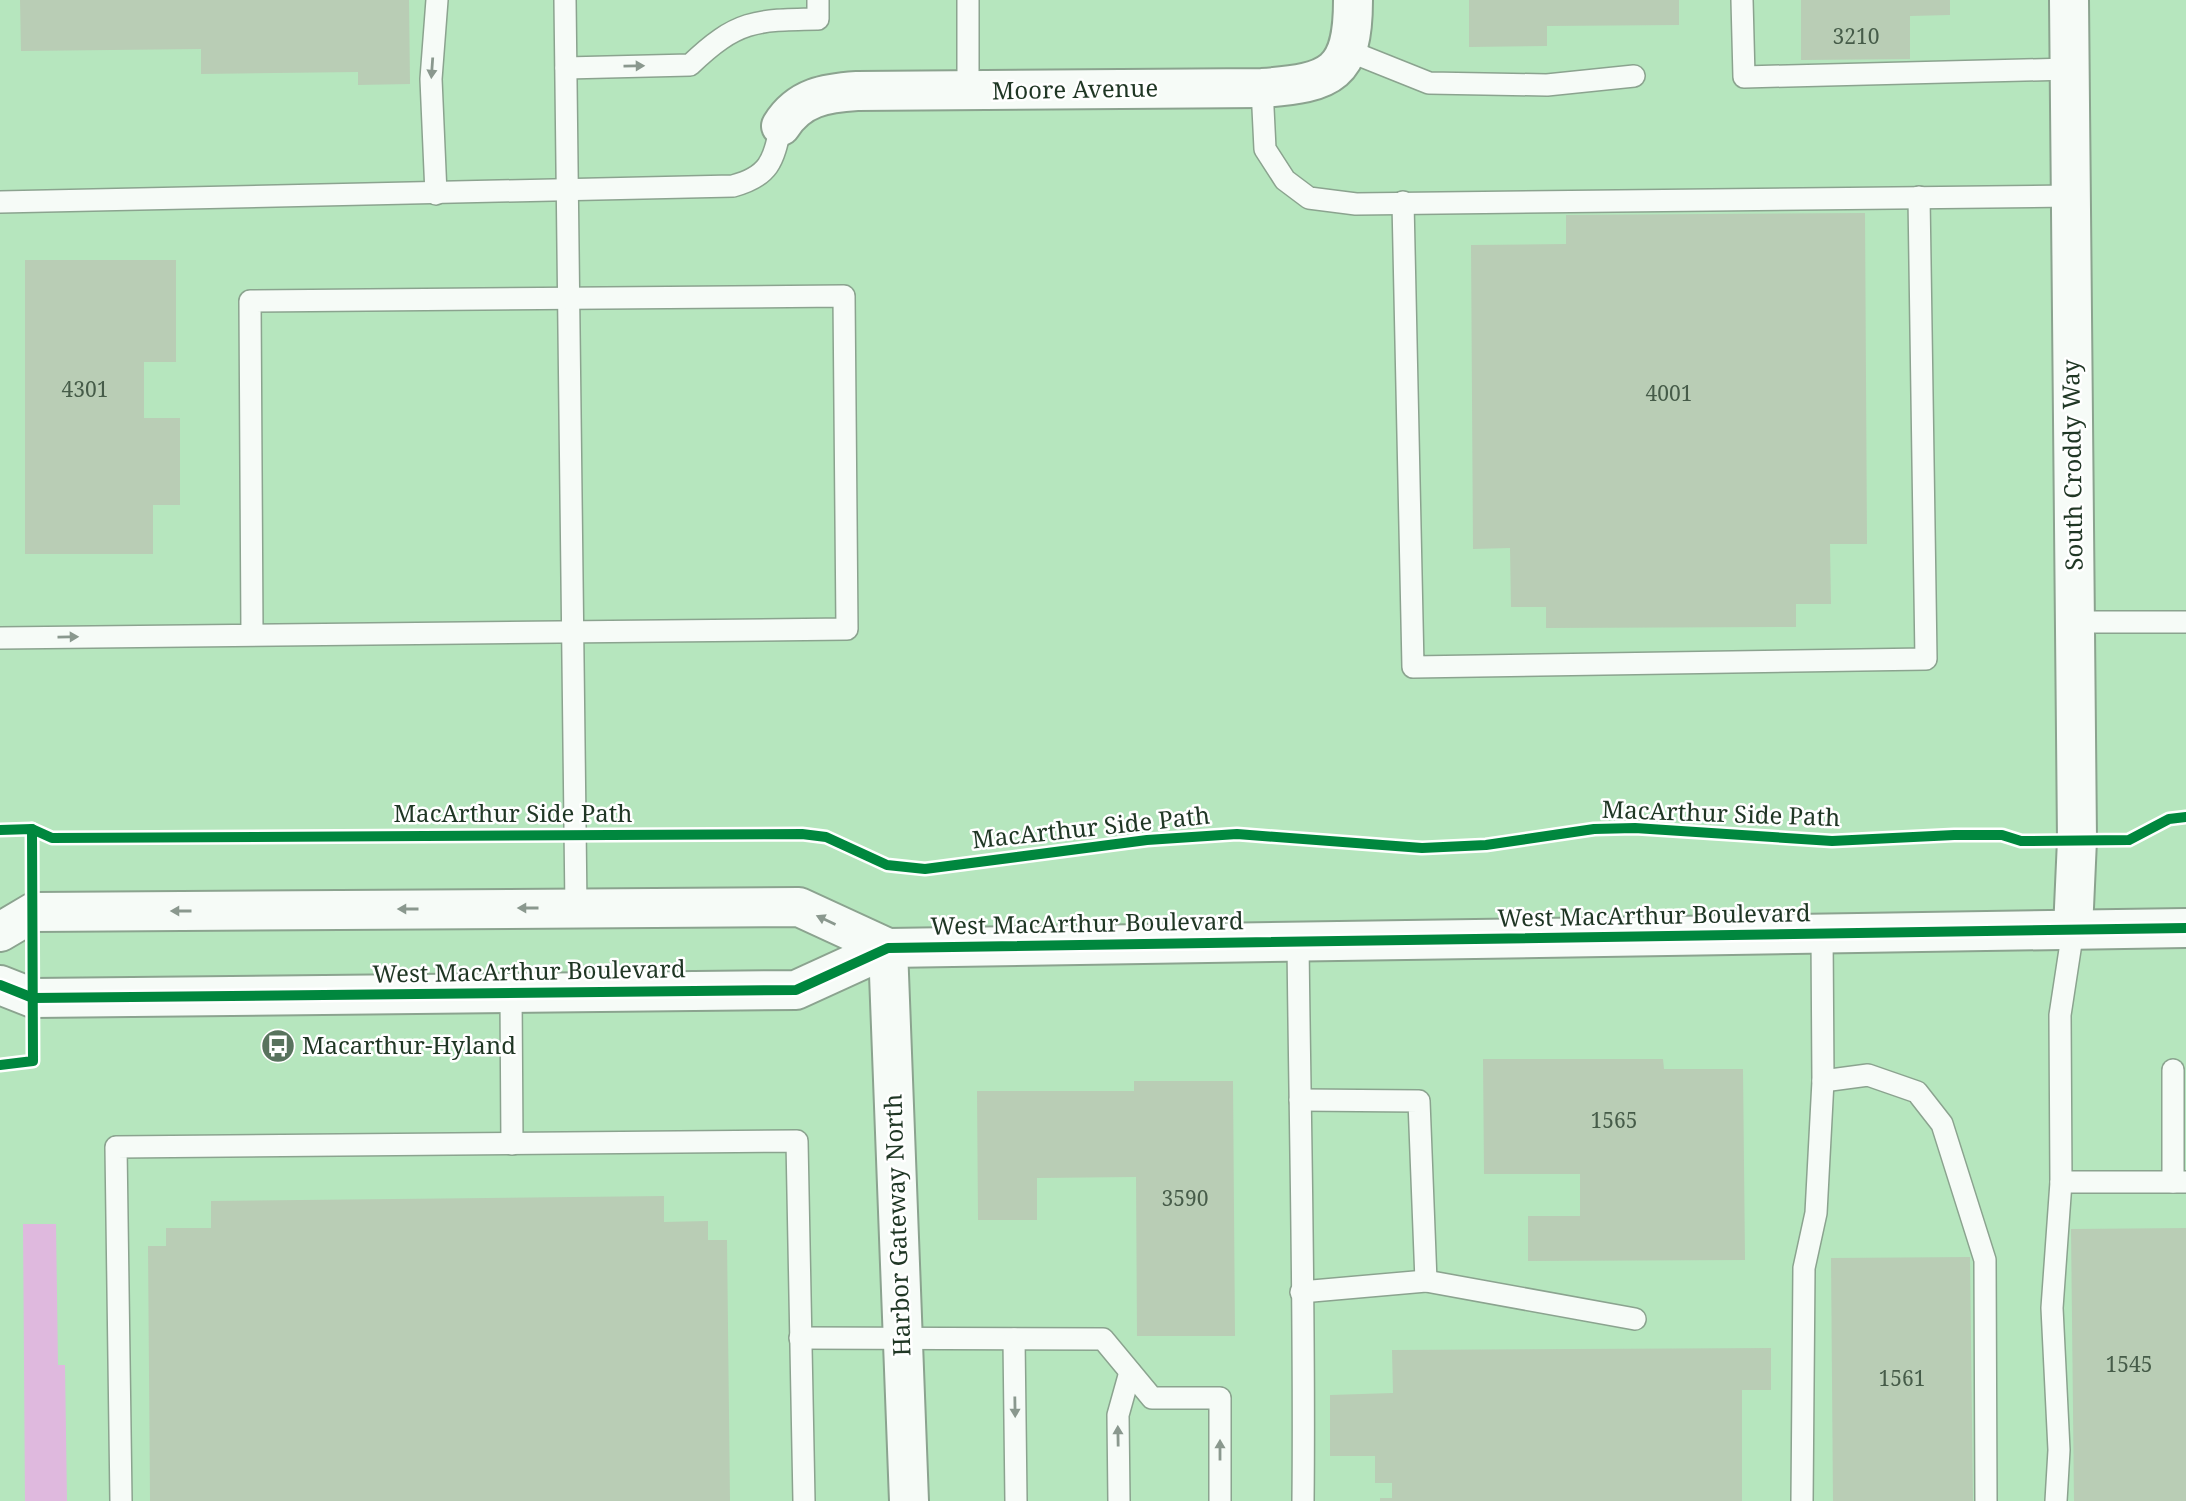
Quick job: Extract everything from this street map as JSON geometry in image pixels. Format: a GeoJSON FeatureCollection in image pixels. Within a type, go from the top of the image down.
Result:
{"type":"FeatureCollection","features":[{"type":"Feature","properties":{"kind":"main road","name":"South Croddy Way"},"geometry":{"type":"LineString","coordinates":[[2069,0],[2077,840],[2073,930]]}},
{"type":"Feature","properties":{"kind":"main road","name":"Moore Avenue"},"geometry":{"type":"LineString","coordinates":[[781,125],[801,103],[826,93],[1262,89],[1300,85],[1323,78],[1338,67],[1352,28]]}},
{"type":"Feature","properties":{"kind":"main road","name":"West MacArthur Boulevard"},"geometry":{"type":"LineString","coordinates":[[0,932],[34,912],[799,907],[888,948]]}},
{"type":"Feature","properties":{"kind":"main road","name":"West MacArthur Boulevard"},"geometry":{"type":"LineString","coordinates":[[0,985],[33,998],[796,990],[888,948],[2186,928]]}},
{"type":"Feature","properties":{"kind":"main road","name":"Harbor Gateway North"},"geometry":{"type":"LineString","coordinates":[[888,948],[909,1501]]}},
{"type":"Feature","properties":{"kind":"lane"},"geometry":{"type":"LineString","coordinates":[[436,194],[431,79],[437,0]]}},
{"type":"Feature","properties":{"kind":"lane"},"geometry":{"type":"LineString","coordinates":[[565,0],[576,908]]}},
{"type":"Feature","properties":{"kind":"lane"},"geometry":{"type":"LineString","coordinates":[[566,68],[690,65],[726,34],[744,25],[766,20],[818,19],[818,0]]}},
{"type":"Feature","properties":{"kind":"lane"},"geometry":{"type":"LineString","coordinates":[[968,0],[968,92]]}},
{"type":"Feature","properties":{"kind":"lane"},"geometry":{"type":"LineString","coordinates":[[1742,0],[1744,77],[2069,69]]}},
{"type":"Feature","properties":{"kind":"lane"},"geometry":{"type":"LineString","coordinates":[[1352,28],[1429,83],[1547,85],[1634,76]]}},
{"type":"Feature","properties":{"kind":"lane"},"geometry":{"type":"LineString","coordinates":[[1262,89],[1265,149],[1285,180],[1309,198],[1356,204],[2070,197]]}},
{"type":"Feature","properties":{"kind":"lane"},"geometry":{"type":"LineString","coordinates":[[0,202],[733,186],[753,181],[766,169],[774,156],[781,125]]}},
{"type":"Feature","properties":{"kind":"lane"},"geometry":{"type":"LineString","coordinates":[[1403,202],[1413,667],[1453,667],[1926,659],[1919,197]]}},
{"type":"Feature","properties":{"kind":"lane"},"geometry":{"type":"LineString","coordinates":[[0,638],[847,629],[844,296],[250,301],[252,634]]}},
{"type":"Feature","properties":{"kind":"lane"},"geometry":{"type":"LineString","coordinates":[[2075,622],[2186,622]]}},
{"type":"Feature","properties":{"kind":"lane"},"geometry":{"type":"LineString","coordinates":[[2056,1501],[2059,1450],[2052,1308],[2062,1182],[2060,1015],[2073,930]]}},
{"type":"Feature","properties":{"kind":"lane"},"geometry":{"type":"LineString","coordinates":[[1802,1501],[1804,1268],[1816,1213],[1823,1081],[1822,934]]}},
{"type":"Feature","properties":{"kind":"lane"},"geometry":{"type":"LineString","coordinates":[[1298,942],[1301,1292],[1305,1360],[1303,1501]]}},
{"type":"Feature","properties":{"kind":"lane"},"geometry":{"type":"LineString","coordinates":[[511,994],[512,1144]]}},
{"type":"Feature","properties":{"kind":"lane"},"geometry":{"type":"LineString","coordinates":[[2062,1182],[2179,1182],[2173,1070]]}},
{"type":"Feature","properties":{"kind":"lane"},"geometry":{"type":"LineString","coordinates":[[1823,1081],[1868,1075],[1917,1092],[1942,1124],[1985,1260],[1986,1501]]}},
{"type":"Feature","properties":{"kind":"lane"},"geometry":{"type":"LineString","coordinates":[[1300,1100],[1419,1101],[1426,1281]]}},
{"type":"Feature","properties":{"kind":"lane"},"geometry":{"type":"LineString","coordinates":[[121,1501],[116,1147],[797,1141],[804,1501]]}},
{"type":"Feature","properties":{"kind":"lane"},"geometry":{"type":"LineString","coordinates":[[1301,1292],[1426,1281],[1635,1319]]}},
{"type":"Feature","properties":{"kind":"lane"},"geometry":{"type":"LineString","coordinates":[[800,1338],[1103,1339],[1152,1398],[1220,1398],[1220,1501]]}},
{"type":"Feature","properties":{"kind":"lane"},"geometry":{"type":"LineString","coordinates":[[1014,1339],[1016,1501]]}},
{"type":"Feature","properties":{"kind":"lane"},"geometry":{"type":"LineString","coordinates":[[1119,1501],[1118,1415],[1130,1372]]}},
{"type":"Feature","properties":{"kind":"shaded area"},"geometry":{"type":"Polygon","coordinates":[[[0,0],[2186,0],[2186,1501],[0,1501],[0,0]]]}},
{"type":"Feature","properties":{"kind":"shaded area"},"geometry":{"type":"Polygon","coordinates":[[[23,1224],[56,1224],[58,1365],[65,1365],[67,1501],[25,1501],[23,1224]]]}},
{"type":"Feature","properties":{"kind":"building"},"geometry":{"type":"Polygon","coordinates":[[[20,0],[409,0],[410,84],[358,85],[358,72],[201,74],[201,49],[21,51],[20,0]]]}},
{"type":"Feature","properties":{"kind":"building"},"geometry":{"type":"Polygon","coordinates":[[[1469,0],[1679,0],[1679,25],[1547,26],[1547,46],[1469,47],[1469,0]]]}},
{"type":"Feature","properties":{"kind":"building"},"geometry":{"type":"Polygon","coordinates":[[[1801,0],[1950,0],[1950,15],[1910,16],[1910,59],[1801,60],[1801,0]]]}},
{"type":"Feature","properties":{"kind":"building"},"geometry":{"type":"Polygon","coordinates":[[[1865,213],[1867,544],[1830,544],[1831,604],[1796,604],[1796,627],[1546,628],[1546,607],[1511,607],[1510,548],[1473,549],[1471,245],[1566,244],[1566,215],[1865,213]]]}},
{"type":"Feature","properties":{"kind":"building"},"geometry":{"type":"Polygon","coordinates":[[[25,260],[176,260],[176,362],[144,362],[144,418],[180,418],[180,505],[153,505],[153,554],[25,554],[25,260]]]}},
{"type":"Feature","properties":{"kind":"building"},"geometry":{"type":"Polygon","coordinates":[[[1483,1059],[1663,1059],[1664,1069],[1743,1069],[1745,1260],[1528,1261],[1528,1216],[1580,1216],[1580,1174],[1484,1174],[1483,1059]]]}},
{"type":"Feature","properties":{"kind":"building"},"geometry":{"type":"Polygon","coordinates":[[[1134,1081],[1233,1081],[1235,1336],[1137,1336],[1136,1177],[1037,1178],[1037,1220],[978,1220],[977,1091],[1134,1091],[1134,1081]]]}},
{"type":"Feature","properties":{"kind":"building"},"geometry":{"type":"Polygon","coordinates":[[[664,1196],[664,1222],[708,1221],[708,1240],[727,1240],[730,1501],[150,1501],[148,1246],[166,1246],[166,1228],[211,1228],[211,1201],[664,1196]]]}},
{"type":"Feature","properties":{"kind":"building"},"geometry":{"type":"Polygon","coordinates":[[[2186,1228],[2186,1501],[2074,1501],[2071,1229],[2186,1228]]]}},
{"type":"Feature","properties":{"kind":"building"},"geometry":{"type":"Polygon","coordinates":[[[1970,1257],[1973,1501],[1833,1501],[1831,1258],[1970,1257]]]}},
{"type":"Feature","properties":{"kind":"building"},"geometry":{"type":"Polygon","coordinates":[[[1771,1348],[1771,1390],[1742,1390],[1742,1501],[1380,1501],[1380,1498],[1392,1498],[1392,1483],[1375,1483],[1375,1456],[1330,1456],[1330,1395],[1393,1393],[1392,1350],[1771,1348]]]}},
{"type":"Feature","properties":{"kind":"cycle path","name":"MacArthur Side Path"},"geometry":{"type":"LineString","coordinates":[[0,830],[32,829],[52,838],[802,834],[826,837],[887,865],[925,869],[1147,840],[1237,834],[1422,848],[1486,845],[1594,829],[1635,828],[1832,841],[1954,835],[2002,835],[2021,841],[2129,840],[2169,819],[2186,817]]}},
{"type":"Feature","properties":{"kind":"cycle path"},"geometry":{"type":"LineString","coordinates":[[0,1065],[33,1061],[32,829]]}},
{"type":"Feature","properties":{"kind":"cycle path"},"geometry":{"type":"LineString","coordinates":[[0,985],[33,998],[796,990],[888,948],[2186,928]]}},
{"type":"Feature","properties":{"kind":"place","name":"Macarthur-Hyland"},"geometry":{"type":"Point","coordinates":[278,1046]}}]}
